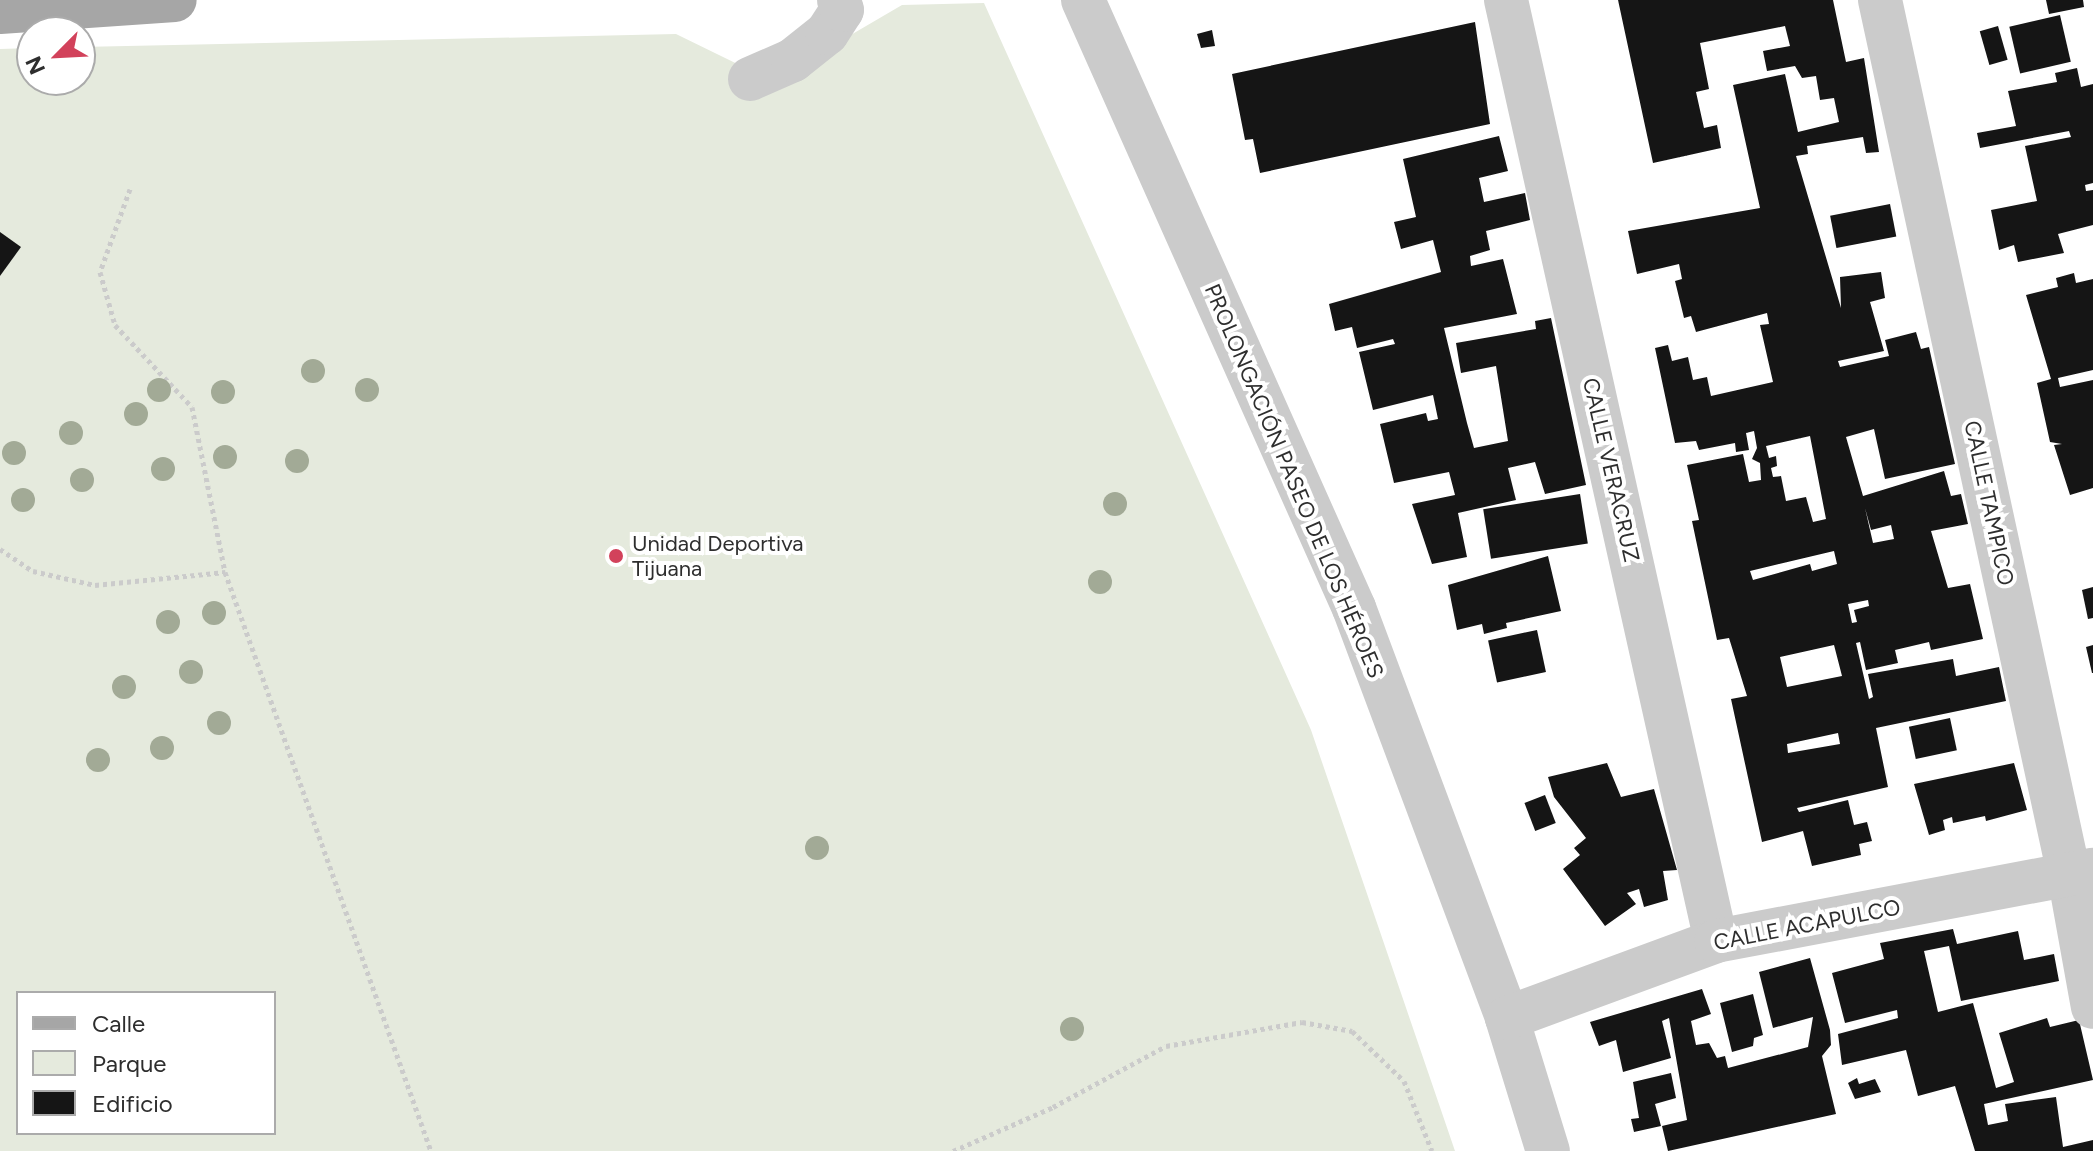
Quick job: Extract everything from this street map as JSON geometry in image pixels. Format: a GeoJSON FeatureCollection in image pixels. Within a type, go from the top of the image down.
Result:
{"type":"FeatureCollection","features":[{"type":"Feature","properties":{"kind":"main road"},"geometry":{"type":"LineString","coordinates":[[0,12],[175,0]]}},
{"type":"Feature","properties":{"kind":"street"},"geometry":{"type":"LineString","coordinates":[[750,79],[793,60],[827,33],[842,10],[839,0]]}},
{"type":"Feature","properties":{"kind":"street","name":"PROLONGACIÓN PASEO DE LOS HÉROES"},"geometry":{"type":"LineString","coordinates":[[1083,0],[1354,608],[1507,1018],[1548,1151]]}},
{"type":"Feature","properties":{"kind":"street","name":"CALLE VERACRUZ"},"geometry":{"type":"LineString","coordinates":[[1506,0],[1716,941]]}},
{"type":"Feature","properties":{"kind":"street","name":"CALLE TAMPICO"},"geometry":{"type":"LineString","coordinates":[[1880,0],[2081,872],[2093,1007]]}},
{"type":"Feature","properties":{"kind":"street","name":"CALLE ACAPULCO"},"geometry":{"type":"LineString","coordinates":[[1507,1018],[1716,941],[2081,872]]}},
{"type":"Feature","properties":{"kind":"path"},"geometry":{"type":"LineString","coordinates":[[130,189],[100,272],[115,325],[192,407],[225,572],[431,1151]]}},
{"type":"Feature","properties":{"kind":"path"},"geometry":{"type":"LineString","coordinates":[[0,549],[33,571],[95,585],[225,572]]}},
{"type":"Feature","properties":{"kind":"path"},"geometry":{"type":"LineString","coordinates":[[953,1151],[1053,1107],[1166,1046],[1302,1022],[1352,1031],[1404,1081],[1432,1151]]}},
{"type":"Feature","properties":{"kind":"green space","name":"Unidad Deportiva Tijuana"},"geometry":{"type":"Polygon","coordinates":[[[984,3],[1311,730],[1455,1151],[0,1151],[0,49],[16,48],[16,96],[96,96],[96,47],[676,34],[772,81],[902,5],[984,3]]]}},
{"type":"Feature","properties":{"kind":"building"},"geometry":{"type":"Polygon","coordinates":[[[1618,0],[1833,0],[1846,62],[1864,58],[1879,152],[1866,153],[1863,137],[1807,146],[1808,154],[1796,156],[1841,308],[1840,277],[1881,272],[1885,298],[1870,302],[1884,351],[1838,361],[1840,367],[1889,356],[1885,340],[1916,332],[1921,349],[1929,347],[1955,464],[1885,479],[1874,429],[1846,437],[1863,496],[1944,471],[1951,496],[1961,494],[1968,524],[1931,531],[1948,588],[1970,584],[1983,639],[1931,650],[1929,642],[1895,650],[1898,663],[1866,670],[1860,642],[1856,643],[1869,699],[1873,697],[1868,674],[1953,659],[1956,676],[1999,667],[2006,701],[1876,728],[1888,787],[1797,808],[1799,812],[1848,800],[1854,825],[1867,822],[1872,841],[1859,844],[1861,855],[1812,866],[1803,831],[1762,842],[1731,699],[1747,696],[1729,638],[1717,640],[1692,521],[1699,520],[1687,465],[1743,454],[1749,482],[1761,480],[1760,463],[1752,459],[1757,448],[1754,431],[1746,433],[1749,450],[1736,452],[1735,443],[1699,450],[1696,441],[1675,443],[1655,348],[1668,345],[1672,361],[1688,357],[1693,380],[1707,377],[1711,396],[1773,382],[1760,325],[1769,324],[1767,313],[1696,332],[1691,316],[1684,318],[1675,281],[1682,279],[1679,264],[1637,274],[1628,231],[1760,208],[1733,85],[1785,74],[1798,132],[1839,122],[1834,98],[1820,100],[1816,76],[1802,78],[1795,66],[1767,71],[1763,51],[1790,46],[1785,26],[1700,43],[1709,89],[1696,92],[1704,128],[1717,125],[1721,148],[1653,163],[1618,0]],[[1810,436],[1766,446],[1769,458],[1776,456],[1777,466],[1771,468],[1773,477],[1781,476],[1786,501],[1806,497],[1813,522],[1826,519],[1810,436]],[[1865,508],[1873,543],[1894,539],[1891,525],[1871,530],[1865,508]],[[1834,551],[1750,571],[1753,580],[1810,564],[1812,571],[1837,564],[1834,551]],[[1868,600],[1848,604],[1852,623],[1857,622],[1854,610],[1869,606],[1868,600]],[[1834,645],[1780,657],[1787,687],[1842,676],[1834,645]],[[1838,733],[1787,744],[1788,753],[1840,744],[1838,733]]]}},
{"type":"Feature","properties":{"kind":"building"},"geometry":{"type":"Polygon","coordinates":[[[2046,0],[2083,0],[2084,7],[2049,14],[2046,0]]]}},
{"type":"Feature","properties":{"kind":"building"},"geometry":{"type":"Polygon","coordinates":[[[2060,15],[2071,62],[2020,73],[2009,27],[2060,15]]]}},
{"type":"Feature","properties":{"kind":"building"},"geometry":{"type":"Polygon","coordinates":[[[1475,22],[1490,124],[1260,173],[1253,139],[1245,140],[1232,74],[1475,22]]]}},
{"type":"Feature","properties":{"kind":"building"},"geometry":{"type":"Polygon","coordinates":[[[1998,26],[2008,60],[1989,65],[1980,31],[1998,26]]]}},
{"type":"Feature","properties":{"kind":"building"},"geometry":{"type":"Polygon","coordinates":[[[1212,30],[1215,46],[1201,48],[1197,34],[1212,30]]]}},
{"type":"Feature","properties":{"kind":"building"},"geometry":{"type":"Polygon","coordinates":[[[2077,68],[2081,87],[2093,84],[2093,183],[2085,185],[2086,191],[2093,190],[2093,225],[2058,234],[2064,253],[2018,262],[2014,245],[1999,250],[1991,210],[2037,201],[2025,146],[2071,137],[2069,131],[1980,148],[1977,133],[2016,126],[2008,91],[2057,82],[2055,73],[2077,68]]]}},
{"type":"Feature","properties":{"kind":"building"},"geometry":{"type":"Polygon","coordinates":[[[1499,136],[1508,171],[1479,178],[1484,202],[1525,193],[1530,220],[1486,231],[1490,250],[1470,256],[1471,266],[1503,259],[1517,314],[1444,328],[1467,423],[1474,448],[1508,441],[1496,366],[1461,373],[1456,343],[1536,329],[1535,321],[1551,318],[1586,485],[1545,494],[1535,462],[1508,468],[1516,500],[1458,513],[1467,557],[1432,564],[1412,504],[1455,495],[1449,472],[1394,483],[1380,424],[1426,413],[1428,421],[1438,419],[1433,395],[1373,410],[1359,352],[1395,344],[1393,339],[1357,348],[1352,327],[1335,331],[1329,304],[1441,272],[1433,240],[1401,249],[1394,222],[1416,217],[1403,159],[1499,136]]]}},
{"type":"Feature","properties":{"kind":"building"},"geometry":{"type":"Polygon","coordinates":[[[1890,204],[1896,236],[1836,248],[1830,216],[1890,204]]]}},
{"type":"Feature","properties":{"kind":"building"},"geometry":{"type":"Polygon","coordinates":[[[0,232],[21,247],[0,276],[0,232]]]}},
{"type":"Feature","properties":{"kind":"building"},"geometry":{"type":"Polygon","coordinates":[[[2074,273],[2076,283],[2093,279],[2093,370],[2058,378],[2060,387],[2093,380],[2093,488],[2070,495],[2054,445],[2062,444],[2050,442],[2037,383],[2051,379],[2026,295],[2058,287],[2056,278],[2074,273]]]}},
{"type":"Feature","properties":{"kind":"building"},"geometry":{"type":"Polygon","coordinates":[[[1580,494],[1588,543],[1491,559],[1483,509],[1580,494]]]}},
{"type":"Feature","properties":{"kind":"building"},"geometry":{"type":"Polygon","coordinates":[[[1548,556],[1561,611],[1506,623],[1507,628],[1484,634],[1482,624],[1457,630],[1448,585],[1548,556]]]}},
{"type":"Feature","properties":{"kind":"building"},"geometry":{"type":"Polygon","coordinates":[[[2093,587],[2093,618],[2088,619],[2082,590],[2093,587]]]}},
{"type":"Feature","properties":{"kind":"building"},"geometry":{"type":"Polygon","coordinates":[[[1537,630],[1546,672],[1497,682],[1488,640],[1537,630]]]}},
{"type":"Feature","properties":{"kind":"building"},"geometry":{"type":"Polygon","coordinates":[[[2093,645],[2093,673],[2092,673],[2086,647],[2093,645]]]}},
{"type":"Feature","properties":{"kind":"building"},"geometry":{"type":"Polygon","coordinates":[[[1950,718],[1957,750],[1916,759],[1909,727],[1950,718]]]}},
{"type":"Feature","properties":{"kind":"building"},"geometry":{"type":"Polygon","coordinates":[[[1607,763],[1621,797],[1654,789],[1677,870],[1663,871],[1668,900],[1644,907],[1639,889],[1627,893],[1636,904],[1605,926],[1563,869],[1580,855],[1574,848],[1586,838],[1554,797],[1548,777],[1607,763]]]}},
{"type":"Feature","properties":{"kind":"building"},"geometry":{"type":"Polygon","coordinates":[[[2014,763],[2027,810],[1986,821],[1985,816],[1953,823],[1952,817],[1943,820],[1945,830],[1929,835],[1914,784],[2014,763]]]}},
{"type":"Feature","properties":{"kind":"building"},"geometry":{"type":"Polygon","coordinates":[[[1545,795],[1556,823],[1535,831],[1524,803],[1545,795]]]}},
{"type":"Feature","properties":{"kind":"building"},"geometry":{"type":"Polygon","coordinates":[[[1953,929],[1957,944],[2018,931],[2024,960],[2054,954],[2059,981],[1961,1001],[1949,946],[1924,951],[1938,1012],[1973,1003],[1996,1088],[2014,1082],[1999,1033],[2047,1018],[2050,1027],[2079,1020],[2093,1080],[1984,1104],[1988,1125],[2008,1121],[2005,1104],[2056,1097],[2063,1147],[2093,1140],[2093,1151],[1975,1151],[1955,1086],[1918,1096],[1906,1050],[1842,1065],[1838,1034],[1898,1018],[1897,1010],[1845,1023],[1832,973],[1884,959],[1880,943],[1953,929]]]}},
{"type":"Feature","properties":{"kind":"building"},"geometry":{"type":"Polygon","coordinates":[[[1810,958],[1830,1030],[1831,1045],[1822,1056],[1836,1114],[1668,1151],[1662,1126],[1687,1120],[1669,1018],[1662,1021],[1671,1058],[1623,1072],[1616,1040],[1599,1046],[1590,1022],[1702,989],[1711,1014],[1691,1021],[1696,1045],[1709,1043],[1717,1058],[1725,1056],[1728,1068],[1808,1047],[1813,1017],[1773,1028],[1759,972],[1810,958]]]}},
{"type":"Feature","properties":{"kind":"building"},"geometry":{"type":"Polygon","coordinates":[[[1753,994],[1763,1035],[1754,1038],[1753,1046],[1732,1052],[1720,1003],[1753,994]]]}},
{"type":"Feature","properties":{"kind":"building"},"geometry":{"type":"Polygon","coordinates":[[[1671,1073],[1676,1098],[1655,1104],[1661,1126],[1634,1132],[1631,1119],[1639,1118],[1633,1082],[1671,1073]]]}},
{"type":"Feature","properties":{"kind":"building"},"geometry":{"type":"Polygon","coordinates":[[[1857,1078],[1859,1084],[1875,1079],[1881,1092],[1855,1099],[1848,1083],[1857,1078]]]}},
{"type":"Feature","properties":{"kind":"place","name":"Unidad Deportiva Tijuana"},"geometry":{"type":"Point","coordinates":[616,556]}}]}
